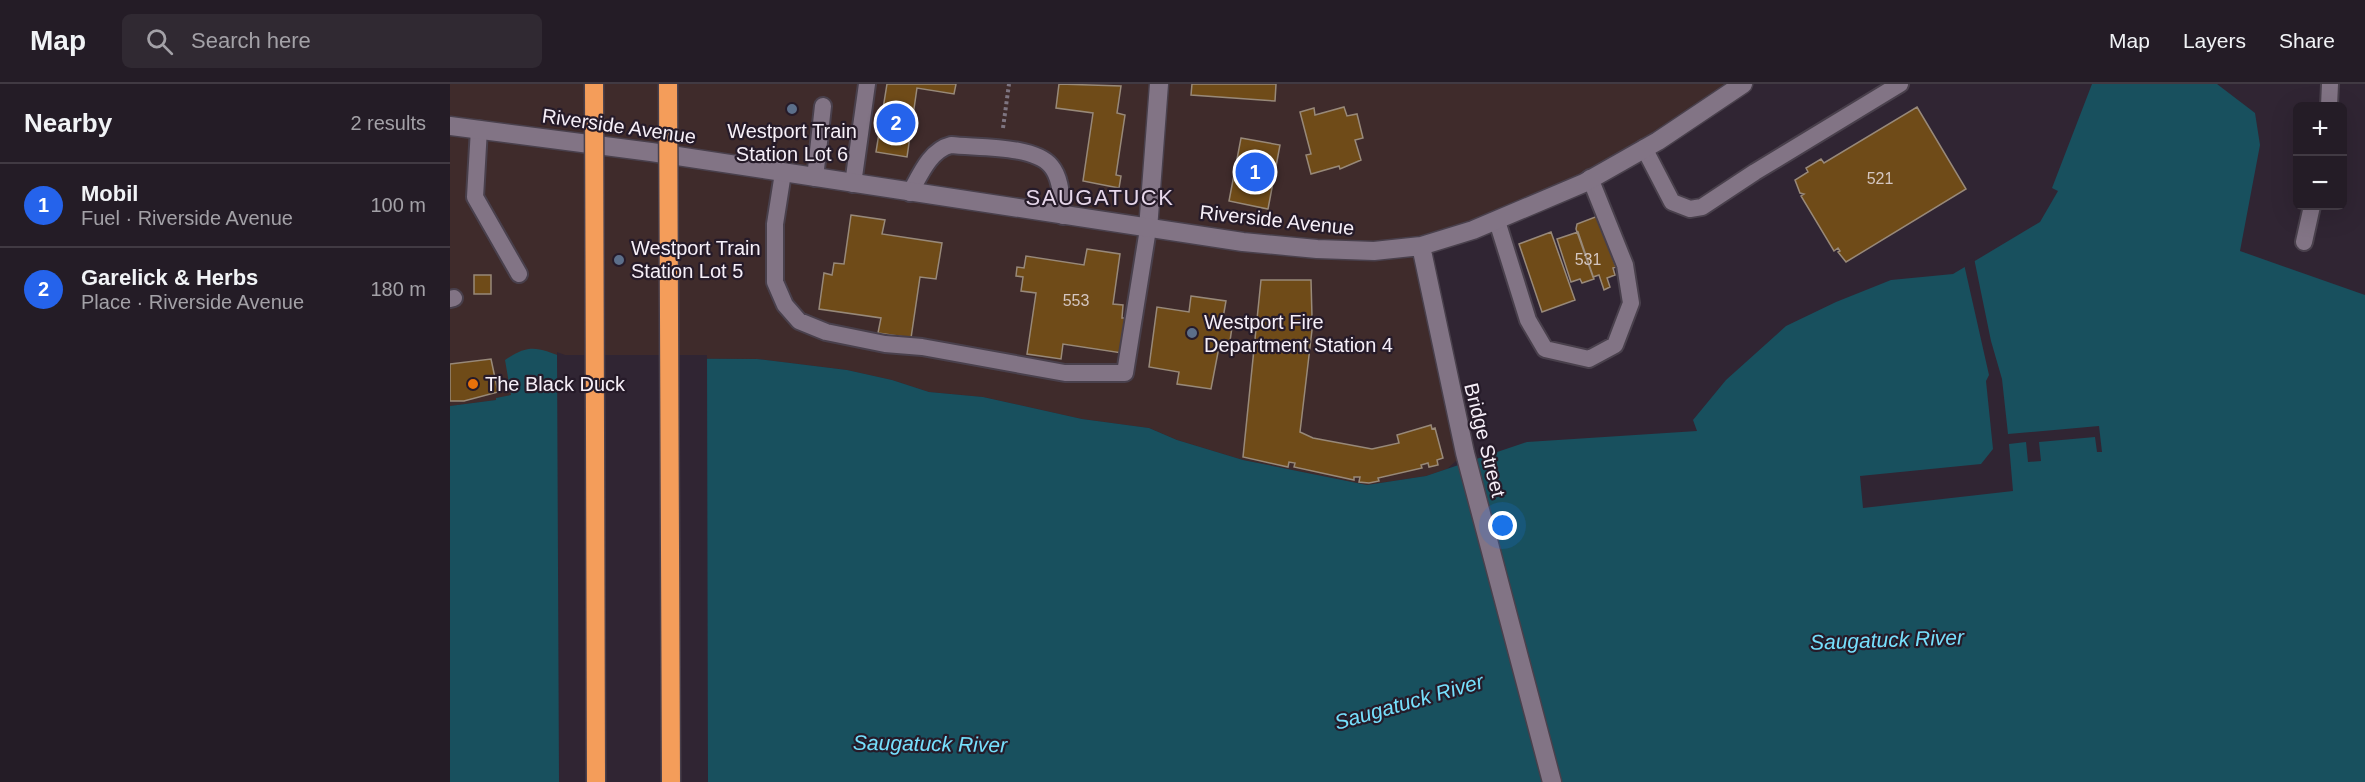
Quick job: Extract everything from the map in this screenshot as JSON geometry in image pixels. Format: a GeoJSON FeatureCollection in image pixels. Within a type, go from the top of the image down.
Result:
{"type":"FeatureCollection","features":[{"type":"Feature","properties":{"kind":"highway"},"geometry":{"type":"LineString","coordinates":[[594,84],[596,782]]}},
{"type":"Feature","properties":{"kind":"highway"},"geometry":{"type":"LineString","coordinates":[[669,84],[671,782]]}},
{"type":"Feature","properties":{"kind":"main road"},"geometry":{"type":"LineString","coordinates":[[1148,229],[1159,84]]}},
{"type":"Feature","properties":{"kind":"main road","name":"Riverside Avenue"},"geometry":{"type":"LineString","coordinates":[[450,126],[783,173],[1148,229],[1317,249],[1374,251],[1421,246],[1497,221],[1590,178],[1644,148],[1743,84]]}},
{"type":"Feature","properties":{"kind":"main road","name":"Bridge Street"},"geometry":{"type":"LineString","coordinates":[[1421,246],[1465,453],[1552,782]]}},
{"type":"Feature","properties":{"kind":"lane"},"geometry":{"type":"LineString","coordinates":[[853,184],[867,84]]}},
{"type":"Feature","properties":{"kind":"lane"},"geometry":{"type":"LineString","coordinates":[[1644,148],[1672,202],[1690,209],[1702,207],[1900,84]]}},
{"type":"Feature","properties":{"kind":"lane"},"geometry":{"type":"LineString","coordinates":[[2329,102],[2330,84]]}},
{"type":"Feature","properties":{"kind":"lane"},"geometry":{"type":"LineString","coordinates":[[814,178],[823,106]]}},
{"type":"Feature","properties":{"kind":"lane"},"geometry":{"type":"LineString","coordinates":[[479,129],[475,197],[519,274]]}},
{"type":"Feature","properties":{"kind":"lane"},"geometry":{"type":"LineString","coordinates":[[910,193],[928,163],[942,147],[951,145],[1038,155],[1052,166],[1060,185],[1063,216]]}},
{"type":"Feature","properties":{"kind":"lane"},"geometry":{"type":"LineString","coordinates":[[783,173],[775,224],[775,282],[785,305],[799,321],[826,332],[885,344],[922,347],[1065,373],[1125,373],[1148,229]]}},
{"type":"Feature","properties":{"kind":"lane"},"geometry":{"type":"LineString","coordinates":[[1497,221],[1528,320],[1545,349],[1589,358],[1615,345],[1631,303],[1625,265],[1590,178]]}},
{"type":"Feature","properties":{"kind":"lane"},"geometry":{"type":"LineString","coordinates":[[2304,242],[2311,210]]}},
{"type":"Feature","properties":{"kind":"path"},"geometry":{"type":"LineString","coordinates":[[1000,150],[1009,84]]}},
{"type":"Feature","properties":{"kind":"shaded area"},"geometry":{"type":"Polygon","coordinates":[[[450,84],[1743,84],[1658,141],[1421,246],[1465,453],[1447,469],[1426,476],[1367,485],[1243,460],[1177,440],[1149,428],[1082,419],[983,397],[929,392],[892,380],[847,370],[757,359],[565,358],[510,378],[512,395],[497,398],[497,400],[450,406],[450,84]]]}},
{"type":"Feature","properties":{"kind":"water","name":"Saugatuck River"},"geometry":{"type":"Polygon","coordinates":[[[2092,84],[2217,84],[2255,113],[2260,145],[2240,251],[2365,295],[2365,782],[450,782],[450,406],[496,400],[496,398],[511,395],[505,360],[521,351],[541,350],[565,358],[757,359],[847,370],[892,380],[929,392],[983,397],[1082,419],[1149,428],[1177,440],[1243,460],[1367,485],[1426,476],[1527,442],[1697,431],[1693,420],[1726,380],[1786,326],[1836,302],[1891,280],[1953,274],[2040,222],[2058,191],[2052,188],[2092,84]]]}},
{"type":"Feature","properties":{"kind":"pier"},"geometry":{"type":"Polygon","coordinates":[[[1974,258],[1991,341],[2002,379],[2008,434],[2099,426],[2102,452],[2097,452],[2095,437],[2039,442],[2041,461],[2028,462],[2026,442],[2009,444],[2013,491],[1863,508],[1860,476],[1981,464],[1993,449],[1986,381],[1989,375],[1964,264],[1974,258]]]}},
{"type":"Feature","properties":{"kind":"pier"},"geometry":{"type":"Polygon","coordinates":[[[557,352],[565,355],[707,355],[708,782],[559,782],[557,352]]]}},
{"type":"Feature","properties":{"kind":"building"},"geometry":{"type":"Polygon","coordinates":[[[887,84],[956,84],[954,94],[917,88],[907,157],[876,152],[887,84]]]}},
{"type":"Feature","properties":{"kind":"building"},"geometry":{"type":"Polygon","coordinates":[[[1059,84],[1121,86],[1117,113],[1125,115],[1116,175],[1121,176],[1119,188],[1083,181],[1093,113],[1056,108],[1059,84]]]}},
{"type":"Feature","properties":{"kind":"building"},"geometry":{"type":"Polygon","coordinates":[[[1192,84],[1276,84],[1275,101],[1191,95],[1192,84]]]}},
{"type":"Feature","properties":{"kind":"building"},"geometry":{"type":"Polygon","coordinates":[[[1344,107],[1347,116],[1357,114],[1363,138],[1355,140],[1361,160],[1340,169],[1339,166],[1311,174],[1306,155],[1311,154],[1300,112],[1314,108],[1315,115],[1344,107]]]}},
{"type":"Feature","properties":{"kind":"building"},"geometry":{"type":"Polygon","coordinates":[[[1917,107],[1966,189],[1846,262],[1838,252],[1840,251],[1838,248],[1834,251],[1801,196],[1804,194],[1800,193],[1795,180],[1808,172],[1806,168],[1821,159],[1824,163],[1917,107]]]}},
{"type":"Feature","properties":{"kind":"building"},"geometry":{"type":"Polygon","coordinates":[[[1241,138],[1280,145],[1268,209],[1229,201],[1241,138]]]}},
{"type":"Feature","properties":{"kind":"building"},"geometry":{"type":"Polygon","coordinates":[[[851,215],[885,220],[882,234],[942,243],[936,279],[920,277],[911,338],[878,333],[881,318],[819,309],[824,273],[832,275],[834,263],[844,264],[851,215]]]}},
{"type":"Feature","properties":{"kind":"building"},"geometry":{"type":"Polygon","coordinates":[[[1598,216],[1616,267],[1613,268],[1615,275],[1607,278],[1610,287],[1604,290],[1599,275],[1593,277],[1576,229],[1577,224],[1598,216]]]}},
{"type":"Feature","properties":{"kind":"building"},"geometry":{"type":"Polygon","coordinates":[[[1551,232],[1575,300],[1542,312],[1519,244],[1551,232]]]}},
{"type":"Feature","properties":{"kind":"building"},"geometry":{"type":"Polygon","coordinates":[[[1578,232],[1594,279],[1582,283],[1580,279],[1571,282],[1557,239],[1578,232]]]}},
{"type":"Feature","properties":{"kind":"building"},"geometry":{"type":"Polygon","coordinates":[[[1087,249],[1120,254],[1113,304],[1123,305],[1122,318],[1127,318],[1122,353],[1063,344],[1061,359],[1027,354],[1036,293],[1021,291],[1023,277],[1016,276],[1017,267],[1024,268],[1026,256],[1084,265],[1087,249]]]}},
{"type":"Feature","properties":{"kind":"building"},"geometry":{"type":"Polygon","coordinates":[[[474,275],[491,275],[491,294],[474,294],[474,275]]]}},
{"type":"Feature","properties":{"kind":"building"},"geometry":{"type":"Polygon","coordinates":[[[1261,280],[1311,280],[1312,317],[1309,329],[1312,330],[1300,432],[1313,438],[1372,449],[1399,443],[1397,435],[1431,425],[1432,429],[1435,428],[1443,458],[1437,460],[1438,465],[1429,467],[1428,463],[1421,465],[1422,468],[1378,478],[1379,481],[1369,483],[1359,482],[1360,477],[1354,477],[1354,480],[1294,467],[1295,463],[1289,462],[1288,467],[1243,457],[1261,280]]]}},
{"type":"Feature","properties":{"kind":"building","name":"Westport Fire Department Station 4"},"geometry":{"type":"Polygon","coordinates":[[[1191,296],[1226,301],[1223,318],[1233,320],[1229,348],[1219,347],[1211,389],[1177,384],[1179,372],[1149,367],[1157,307],[1189,312],[1191,296]]]}},
{"type":"Feature","properties":{"kind":"building","name":"The Black Duck"},"geometry":{"type":"Polygon","coordinates":[[[491,359],[498,392],[464,401],[450,401],[450,364],[491,359]]]}},
{"type":"Feature","properties":{"kind":"place","name":"Westport Train Station Lot 6"},"geometry":{"type":"Point","coordinates":[792,109]}},
{"type":"Feature","properties":{"kind":"place","name":"Garelick & Herbs"},"geometry":{"type":"Point","coordinates":[896,123]}},
{"type":"Feature","properties":{"kind":"place","name":"Mobil"},"geometry":{"type":"Point","coordinates":[1255,172]}},
{"type":"Feature","properties":{"kind":"place","name":"Westport Train Station Lot 5"},"geometry":{"type":"Point","coordinates":[619,260]}},
{"type":"Feature","properties":{"kind":"place","name":"Westport Fire Department Station 4"},"geometry":{"type":"Point","coordinates":[1192,333]}},
{"type":"Feature","properties":{"kind":"place","name":"The Black Duck"},"geometry":{"type":"Point","coordinates":[473,384]}},
{"type":"Feature","properties":{"kind":"district","name":"SAUGATUCK"},"geometry":{"type":"Point","coordinates":[1100,197]}}]}
